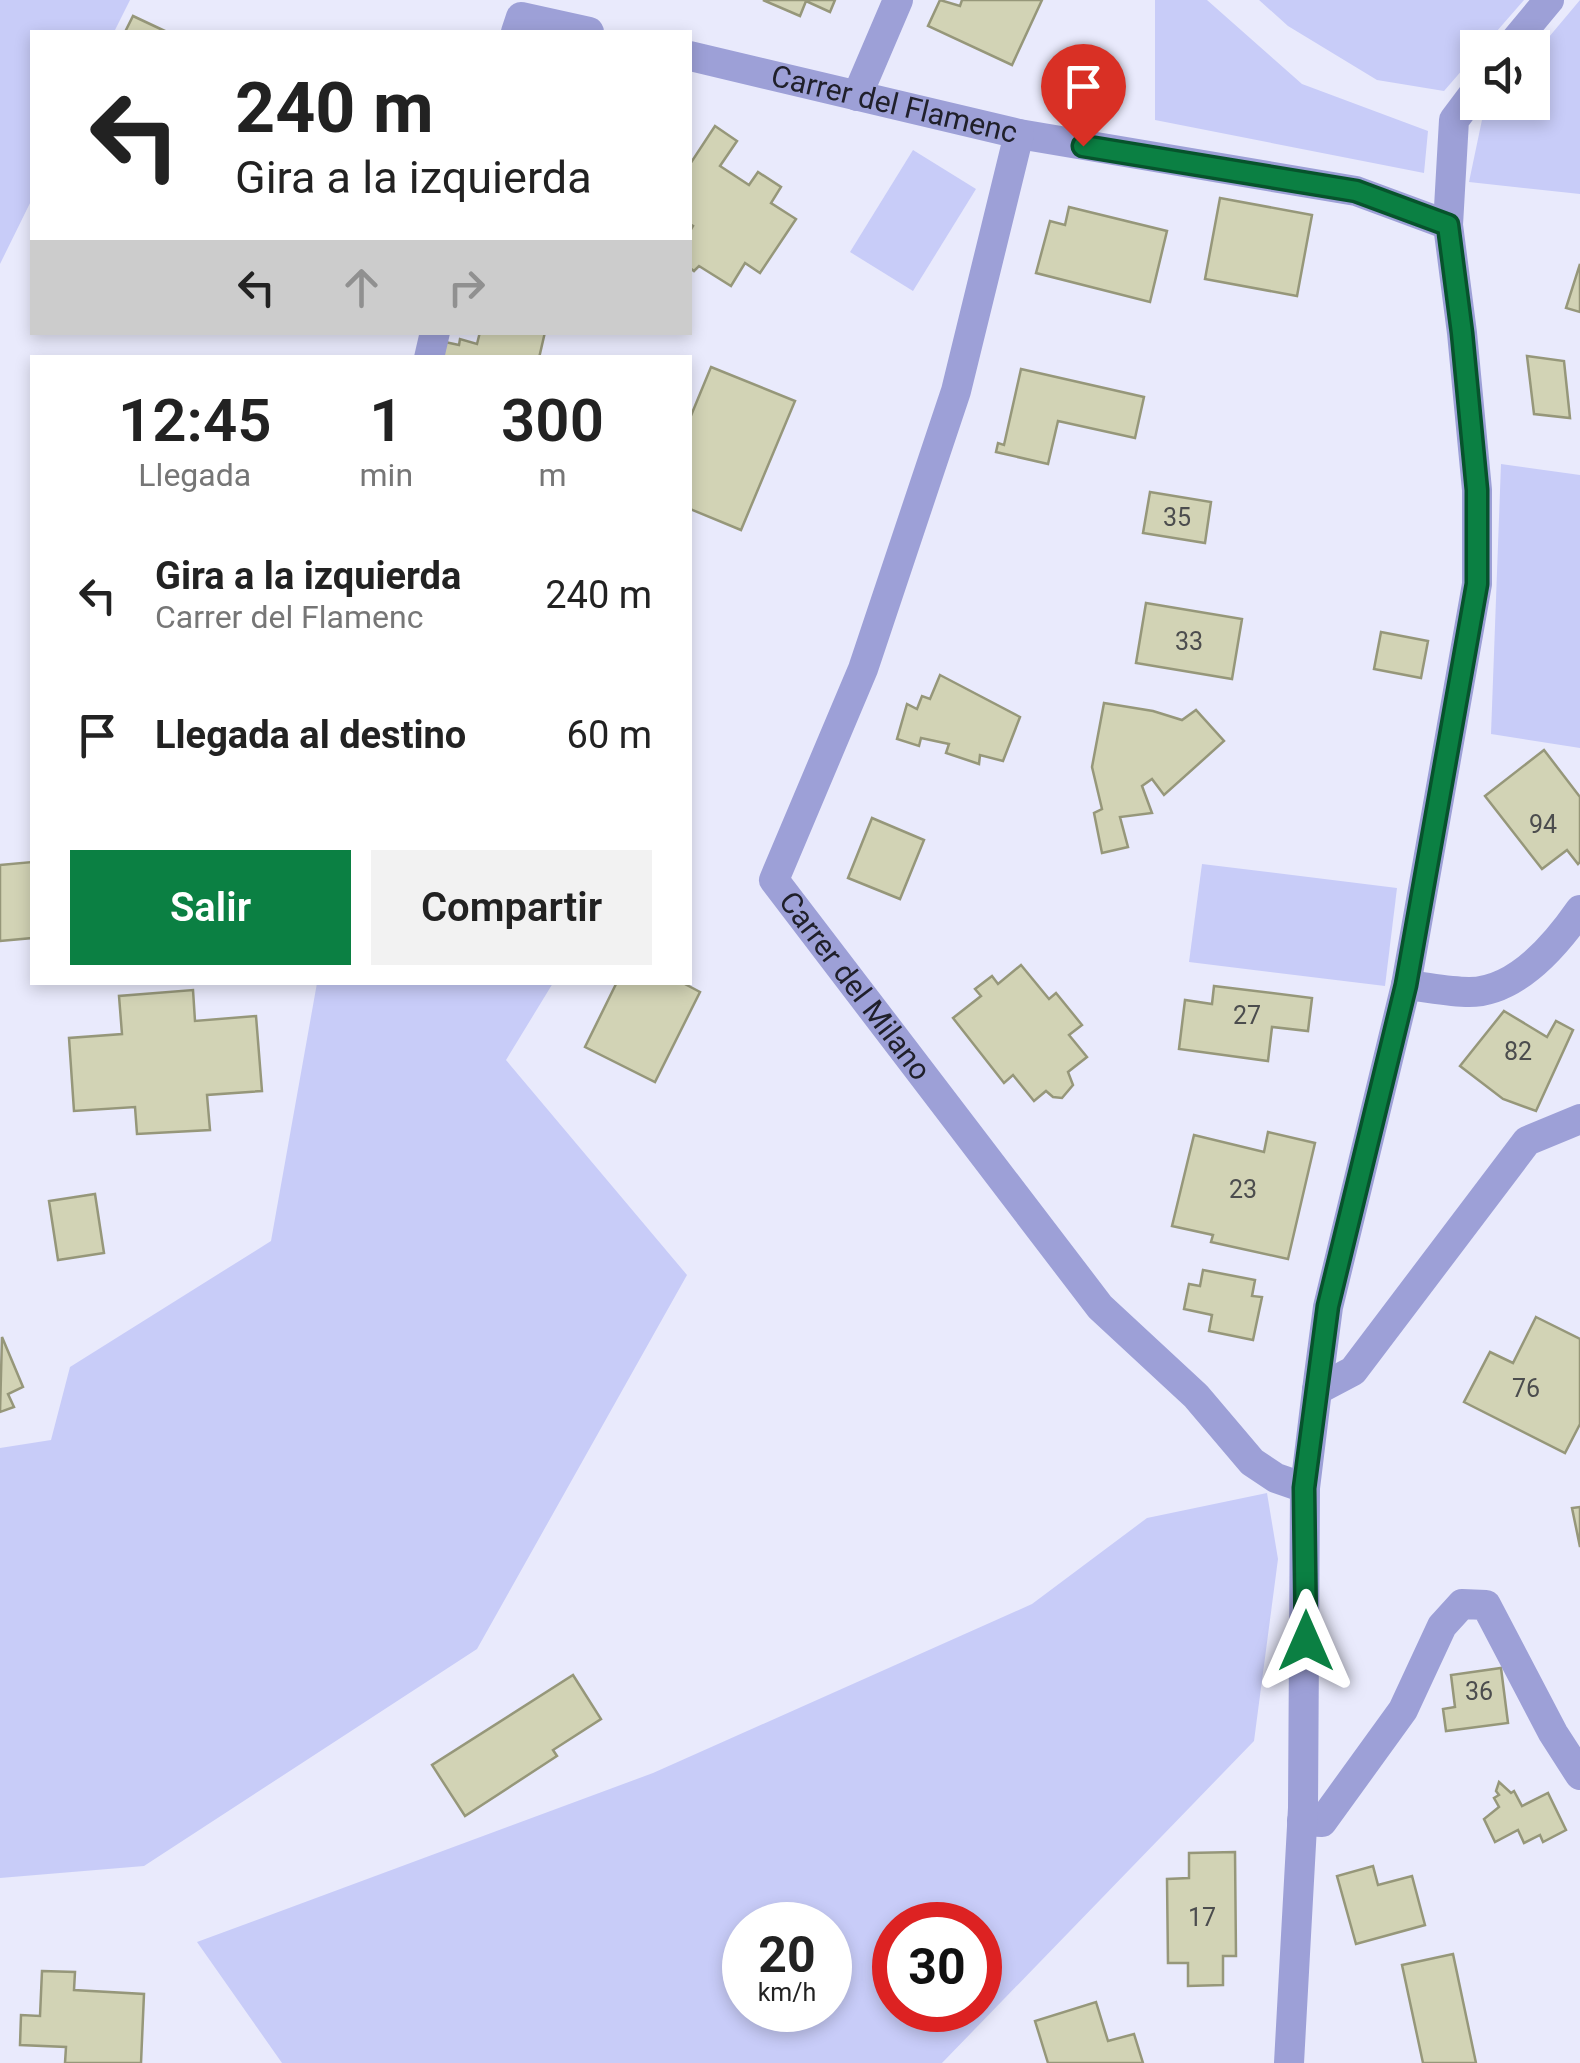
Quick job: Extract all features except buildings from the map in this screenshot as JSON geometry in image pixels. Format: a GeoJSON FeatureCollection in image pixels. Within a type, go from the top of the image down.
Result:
{"type":"FeatureCollection","features":[{"type":"Feature","properties":{"kind":"street"},"geometry":{"type":"LineString","coordinates":[[857,96],[898,0]]}},
{"type":"Feature","properties":{"kind":"street"},"geometry":{"type":"LineString","coordinates":[[1524,30],[1549,0]]}},
{"type":"Feature","properties":{"kind":"street"},"geometry":{"type":"LineString","coordinates":[[519,24],[572,30]]}},
{"type":"Feature","properties":{"kind":"street","name":"Carrer del Flamenc"},"geometry":{"type":"LineString","coordinates":[[692,56],[1020,134],[1356,191],[1448,225]]}},
{"type":"Feature","properties":{"kind":"street"},"geometry":{"type":"LineString","coordinates":[[1289,2063],[1306,1679],[1304,1488],[1328,1306],[1406,985],[1477,584],[1477,490],[1448,225],[1454,120],[1460,112]]}},
{"type":"Feature","properties":{"kind":"street","name":"Carrer del Milano"},"geometry":{"type":"LineString","coordinates":[[1020,134],[950,409],[863,669],[774,880],[1100,1307],[1196,1396],[1252,1462],[1276,1478],[1304,1488]]}},
{"type":"Feature","properties":{"kind":"street"},"geometry":{"type":"LineString","coordinates":[[1406,985],[1473,992],[1520,976],[1566,930],[1580,910]]}},
{"type":"Feature","properties":{"kind":"street"},"geometry":{"type":"LineString","coordinates":[[1317,1390],[1354,1371],[1528,1141],[1580,1120]]}},
{"type":"Feature","properties":{"kind":"street"},"geometry":{"type":"LineString","coordinates":[[1302,1821],[1322,1822],[1334,1806],[1403,1710],[1442,1626],[1462,1604],[1486,1606],[1580,1776]]}},
{"type":"Feature","properties":{"kind":"shaded area"},"geometry":{"type":"Polygon","coordinates":[[[0,0],[130,0],[115,30],[30,30],[30,203],[0,264],[0,0]]]}},
{"type":"Feature","properties":{"kind":"shaded area"},"geometry":{"type":"Polygon","coordinates":[[[1155,0],[1207,0],[1302,84],[1428,131],[1424,173],[1155,120],[1155,0]]]}},
{"type":"Feature","properties":{"kind":"shaded area"},"geometry":{"type":"Polygon","coordinates":[[[1259,0],[1524,0],[1498,30],[1460,30],[1460,73],[1444,91],[1377,80],[1288,26],[1259,0]]]}},
{"type":"Feature","properties":{"kind":"shaded area"},"geometry":{"type":"Polygon","coordinates":[[[1580,0],[1580,194],[1469,182],[1482,120],[1550,120],[1550,36],[1580,0]]]}},
{"type":"Feature","properties":{"kind":"shaded area"},"geometry":{"type":"Polygon","coordinates":[[[913,150],[976,189],[913,291],[850,252],[913,150]]]}},
{"type":"Feature","properties":{"kind":"shaded area"},"geometry":{"type":"Polygon","coordinates":[[[1501,464],[1580,475],[1580,748],[1491,734],[1501,464]]]}},
{"type":"Feature","properties":{"kind":"shaded area"},"geometry":{"type":"Polygon","coordinates":[[[1202,864],[1397,888],[1385,986],[1189,962],[1202,864]]]}},
{"type":"Feature","properties":{"kind":"shaded area"},"geometry":{"type":"Polygon","coordinates":[[[317,985],[552,985],[506,1060],[687,1275],[477,1649],[144,1866],[0,1878],[0,1448],[51,1440],[70,1367],[271,1241],[317,985]]]}},
{"type":"Feature","properties":{"kind":"shaded area"},"geometry":{"type":"Polygon","coordinates":[[[1267,1493],[1278,1559],[1254,1741],[1002,2001],[1002,1902],[872,1902],[872,2032],[972,2032],[942,2063],[282,2063],[197,1942],[653,1773],[1032,1604],[1147,1518],[1267,1493]]]}},
{"type":"Feature","properties":{"kind":"route"},"geometry":{"type":"LineString","coordinates":[[1083,146],[1356,191],[1448,225],[1477,490],[1477,584],[1406,985],[1328,1306],[1304,1488],[1306,1641]]}}]}
